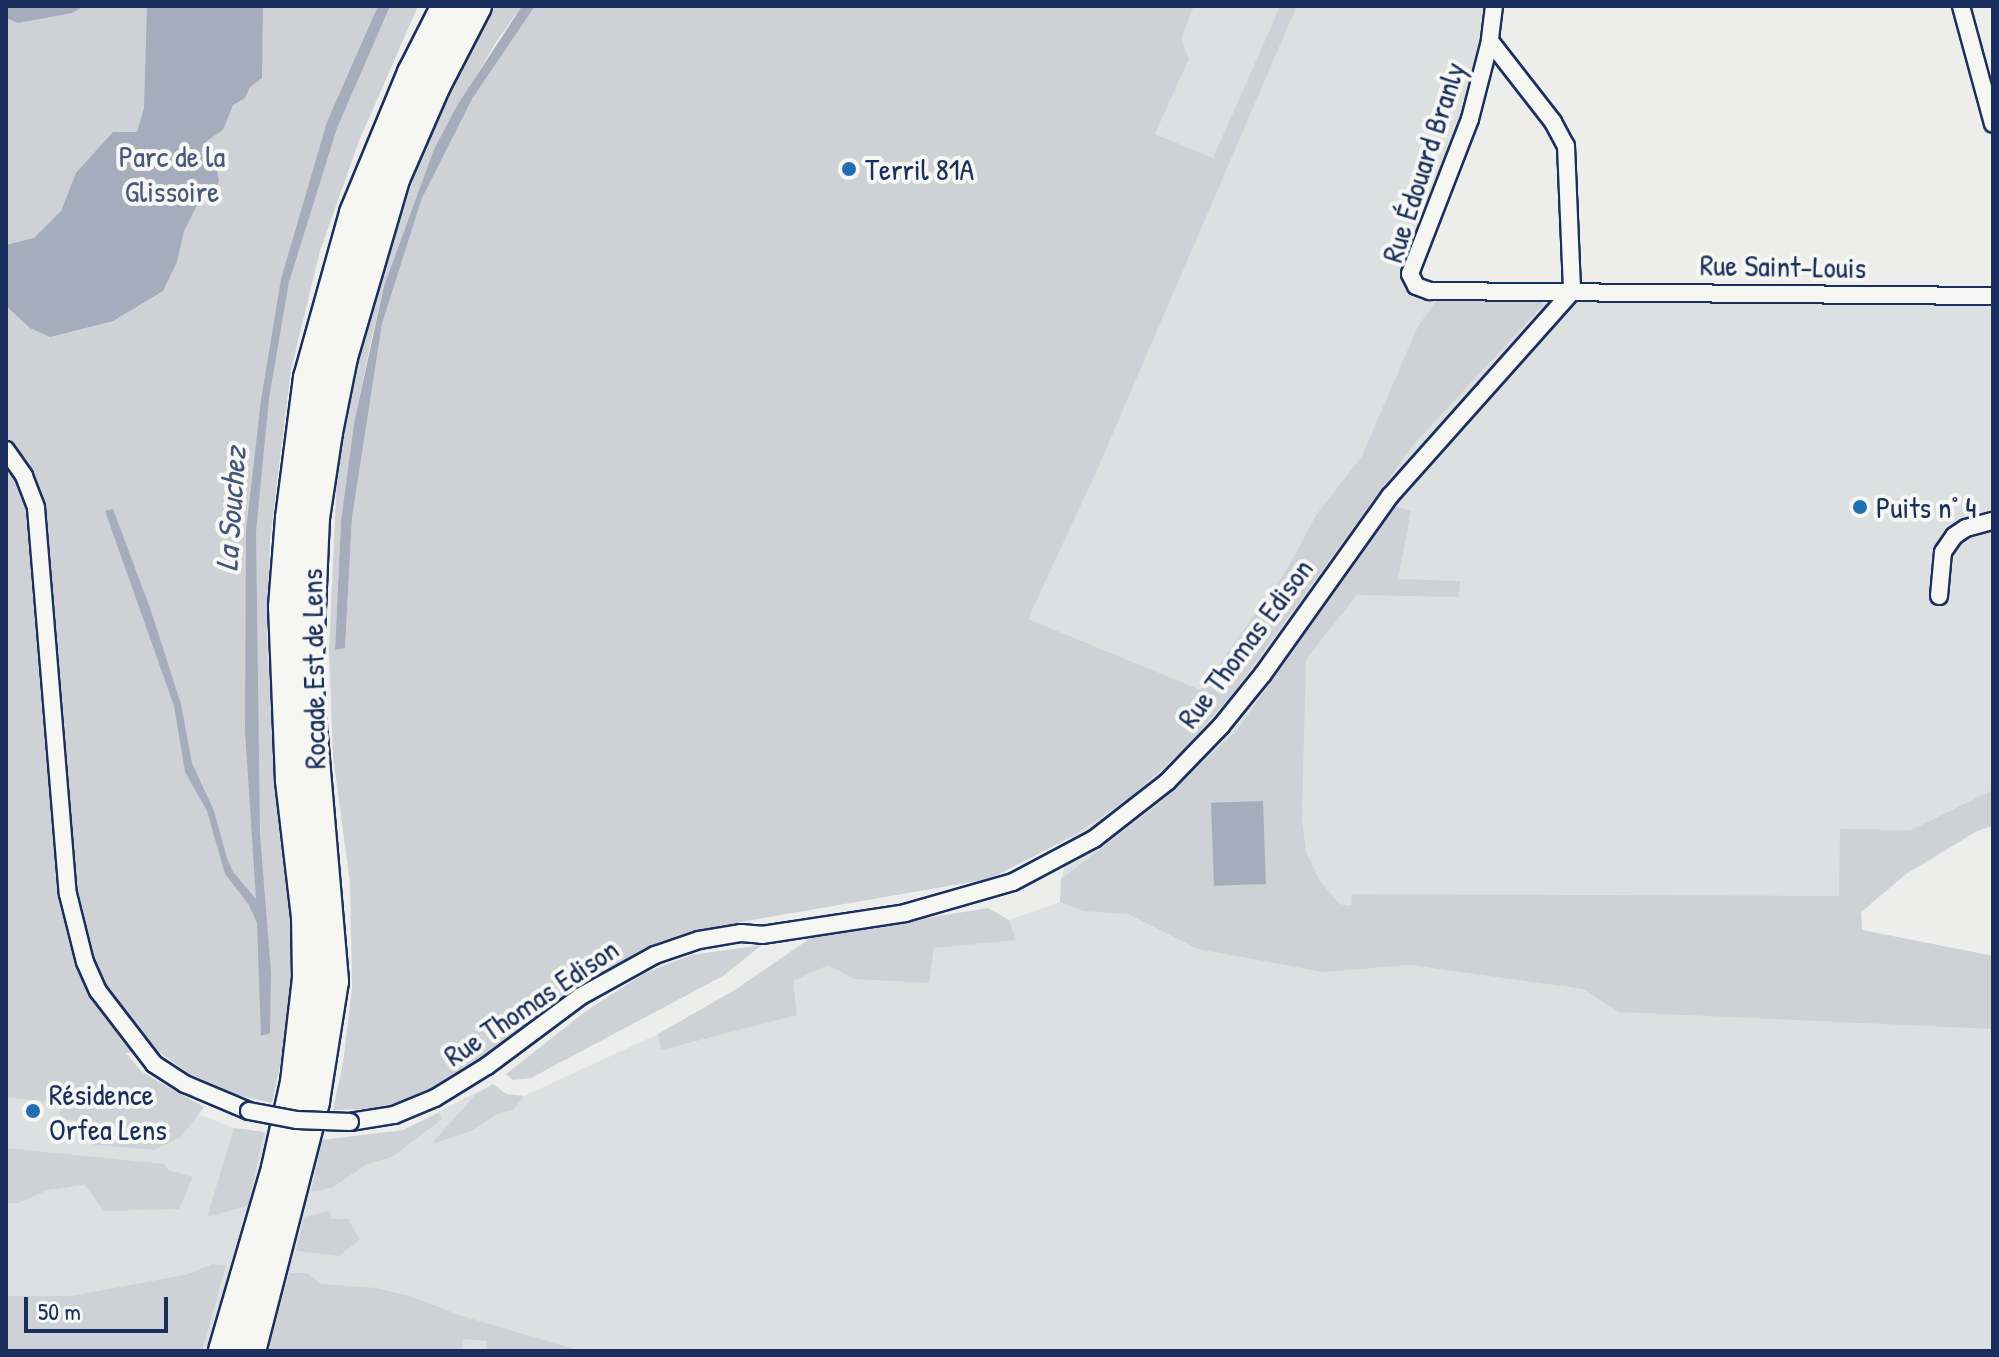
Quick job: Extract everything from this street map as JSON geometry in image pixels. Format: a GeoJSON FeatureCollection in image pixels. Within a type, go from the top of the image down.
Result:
{"type":"FeatureCollection","features":[{"type":"Feature","properties":{"kind":"highway"},"geometry":{"type":"LineString","coordinates":[[390,125],[383,103],[426,6]]}},
{"type":"Feature","properties":{"kind":"highway","name":"Rocade Est de Lens"},"geometry":{"type":"LineString","coordinates":[[224,1351],[277,1168],[296,1082],[308,978],[307,917],[291,780],[284,607],[298,453],[309,378],[355,213],[390,125],[447,6]]}},
{"type":"Feature","properties":{"kind":"highway","name":"Rocade Est de Lens"},"geometry":{"type":"LineString","coordinates":[[250,1351],[314,1101],[333,981],[307,678],[314,518],[327,432],[342,357],[394,179],[435,85],[476,6]]}},
{"type":"Feature","properties":{"kind":"street"},"geometry":{"type":"LineString","coordinates":[[1494,6],[1490,41],[1553,122],[1566,146],[1572,292]]}},
{"type":"Feature","properties":{"kind":"street"},"geometry":{"type":"LineString","coordinates":[[1961,6],[1993,124]]}},
{"type":"Feature","properties":{"kind":"street","name":"Rue Édouard Branly"},"geometry":{"type":"LineString","coordinates":[[1490,41],[1470,119],[1410,274],[1421,290],[1430,291],[1572,292]]}},
{"type":"Feature","properties":{"kind":"street","name":"Rue Saint-Louis"},"geometry":{"type":"LineString","coordinates":[[1572,292],[1993,296]]}},
{"type":"Feature","properties":{"kind":"street","name":"Rue Thomas Edison"},"geometry":{"type":"LineString","coordinates":[[6,450],[24,476],[36,508],[68,894],[85,962],[98,991],[154,1064],[185,1084],[249,1111],[297,1120],[350,1122],[394,1115],[435,1098],[487,1066],[581,996],[635,964],[699,940],[741,933],[762,935],[905,913],[990,890],[1058,861],[1119,822],[1167,782],[1243,700],[1362,531],[1409,472],[1572,292]]}},
{"type":"Feature","properties":{"kind":"street"},"geometry":{"type":"LineString","coordinates":[[1939,596],[1943,552],[1954,536],[1966,528],[1993,521]]}},
{"type":"Feature","properties":{"kind":"shaded area"},"geometry":{"type":"Polygon","coordinates":[[[1194,6],[1280,6],[1213,159],[1155,134],[1189,59],[1180,39],[1194,6]]]}},
{"type":"Feature","properties":{"kind":"shaded area"},"geometry":{"type":"Polygon","coordinates":[[[1297,6],[1494,6],[1490,41],[1431,218],[1416,287],[1993,296],[1993,826],[1977,831],[1906,874],[1861,912],[1862,930],[1993,956],[1993,1351],[6,1351],[6,1054],[54,1058],[234,1128],[322,1140],[359,1138],[403,1130],[493,1084],[506,1094],[524,1096],[658,1034],[735,990],[812,937],[988,908],[1009,920],[1060,902],[1061,879],[1071,837],[1129,799],[1184,749],[1228,701],[1027,619],[1099,466],[1297,6]]]}},
{"type":"Feature","properties":{"kind":"green space","name":"Parc de la Glissoire"},"geometry":{"type":"Polygon","coordinates":[[[6,6],[418,6],[359,141],[320,251],[291,370],[270,540],[267,640],[273,736],[291,889],[293,965],[288,1028],[272,1103],[233,1094],[188,1073],[156,1050],[126,1053],[142,1072],[204,1107],[181,1137],[154,1150],[94,1145],[97,1123],[59,1119],[61,1103],[6,1097],[6,6]]]}},
{"type":"Feature","properties":{"kind":"green space"},"geometry":{"type":"Polygon","coordinates":[[[495,6],[522,6],[496,42],[434,149],[384,286],[354,423],[341,521],[335,650],[345,648],[352,518],[382,324],[422,198],[443,151],[472,99],[535,6],[1194,6],[1181,39],[1189,59],[1155,134],[1213,158],[1280,6],[1297,6],[1099,466],[1028,619],[1201,690],[1288,568],[1316,515],[1362,456],[1418,326],[1437,300],[1534,299],[1544,304],[1414,444],[1228,700],[1184,749],[1129,799],[1071,837],[989,879],[746,921],[678,937],[625,960],[580,987],[456,1077],[412,1099],[376,1109],[333,1110],[343,1063],[352,988],[350,883],[333,756],[329,651],[337,475],[355,373],[379,279],[428,137],[495,6]]]}},
{"type":"Feature","properties":{"kind":"green space"},"geometry":{"type":"Polygon","coordinates":[[[1395,506],[1411,511],[1398,579],[1460,581],[1459,597],[1357,595],[1306,659],[1302,818],[1306,852],[1320,881],[1339,904],[1351,906],[1352,894],[1839,896],[1840,829],[1911,830],[1993,790],[1993,826],[1977,831],[1906,874],[1861,912],[1862,930],[1993,956],[1993,1029],[1619,1012],[1583,989],[1410,965],[1323,972],[1198,949],[1128,914],[1083,911],[1060,902],[1061,879],[1155,807],[1237,730],[1395,506]]]}},
{"type":"Feature","properties":{"kind":"green space"},"geometry":{"type":"Polygon","coordinates":[[[988,908],[1009,920],[1016,940],[934,948],[929,983],[854,979],[828,965],[793,981],[797,1015],[661,1050],[658,1034],[735,990],[812,937],[988,908]]]}},
{"type":"Feature","properties":{"kind":"green space"},"geometry":{"type":"Polygon","coordinates":[[[762,945],[723,976],[531,1078],[513,1080],[506,1074],[586,1011],[645,973],[691,955],[762,945]]]}},
{"type":"Feature","properties":{"kind":"green space"},"geometry":{"type":"Polygon","coordinates":[[[493,1084],[506,1094],[524,1096],[513,1110],[497,1114],[473,1130],[436,1143],[434,1141],[475,1095],[493,1084]]]}},
{"type":"Feature","properties":{"kind":"green space"},"geometry":{"type":"Polygon","coordinates":[[[439,1113],[442,1119],[392,1157],[367,1164],[332,1188],[311,1192],[322,1140],[403,1130],[439,1113]]]}},
{"type":"Feature","properties":{"kind":"green space"},"geometry":{"type":"Polygon","coordinates":[[[234,1128],[264,1132],[248,1206],[207,1217],[234,1128]]]}},
{"type":"Feature","properties":{"kind":"green space"},"geometry":{"type":"Polygon","coordinates":[[[6,1148],[164,1164],[168,1170],[193,1177],[179,1209],[104,1211],[85,1185],[48,1190],[19,1203],[6,1203],[6,1148]]]}},
{"type":"Feature","properties":{"kind":"green space"},"geometry":{"type":"Polygon","coordinates":[[[329,1211],[332,1219],[348,1219],[360,1240],[339,1256],[296,1251],[304,1217],[329,1211]]]}},
{"type":"Feature","properties":{"kind":"green space"},"geometry":{"type":"Polygon","coordinates":[[[212,1264],[226,1265],[202,1351],[6,1351],[6,1296],[71,1296],[189,1274],[212,1264]]]}},
{"type":"Feature","properties":{"kind":"green space"},"geometry":{"type":"Polygon","coordinates":[[[289,1273],[307,1273],[321,1284],[375,1288],[410,1296],[459,1315],[581,1351],[486,1351],[487,1341],[463,1339],[462,1351],[266,1351],[289,1273]]]}},
{"type":"Feature","properties":{"kind":"water"},"geometry":{"type":"Polygon","coordinates":[[[6,6],[84,6],[72,13],[18,23],[6,18],[6,6]]]}},
{"type":"Feature","properties":{"kind":"water"},"geometry":{"type":"Polygon","coordinates":[[[147,6],[263,6],[262,78],[250,87],[245,98],[233,105],[223,130],[208,140],[201,152],[205,160],[216,166],[219,181],[215,190],[198,203],[184,231],[177,262],[163,291],[113,321],[50,337],[30,328],[6,306],[6,245],[34,238],[61,211],[76,173],[113,132],[137,132],[144,108],[147,6]]]}},
{"type":"Feature","properties":{"kind":"water"},"geometry":{"type":"Polygon","coordinates":[[[378,6],[390,6],[337,128],[289,282],[269,398],[256,532],[260,834],[271,973],[270,1033],[261,1036],[257,923],[249,905],[225,874],[207,811],[185,772],[174,706],[105,511],[113,509],[150,608],[181,704],[192,763],[214,811],[227,858],[233,872],[256,899],[245,731],[246,531],[261,400],[281,279],[327,122],[378,6]]]}},
{"type":"Feature","properties":{"kind":"water"},"geometry":{"type":"Polygon","coordinates":[[[522,6],[535,6],[472,99],[422,198],[382,324],[352,518],[345,648],[335,650],[341,521],[354,423],[384,286],[434,149],[458,104],[522,6]]]}},
{"type":"Feature","properties":{"kind":"water"},"geometry":{"type":"Polygon","coordinates":[[[1263,801],[1266,884],[1214,886],[1211,803],[1263,801]]]}},
{"type":"Feature","properties":{"kind":"place","name":"Terril 81A"},"geometry":{"type":"Point","coordinates":[849,169]}},
{"type":"Feature","properties":{"kind":"place","name":"Puits n° 4"},"geometry":{"type":"Point","coordinates":[1860,507]}},
{"type":"Feature","properties":{"kind":"place","name":"Résidence Orfea Lens"},"geometry":{"type":"Point","coordinates":[33,1111]}},
{"type":"Feature","properties":{"kind":"water label","name":"La Souchez"},"geometry":{"type":"Point","coordinates":[231,509]}}]}
